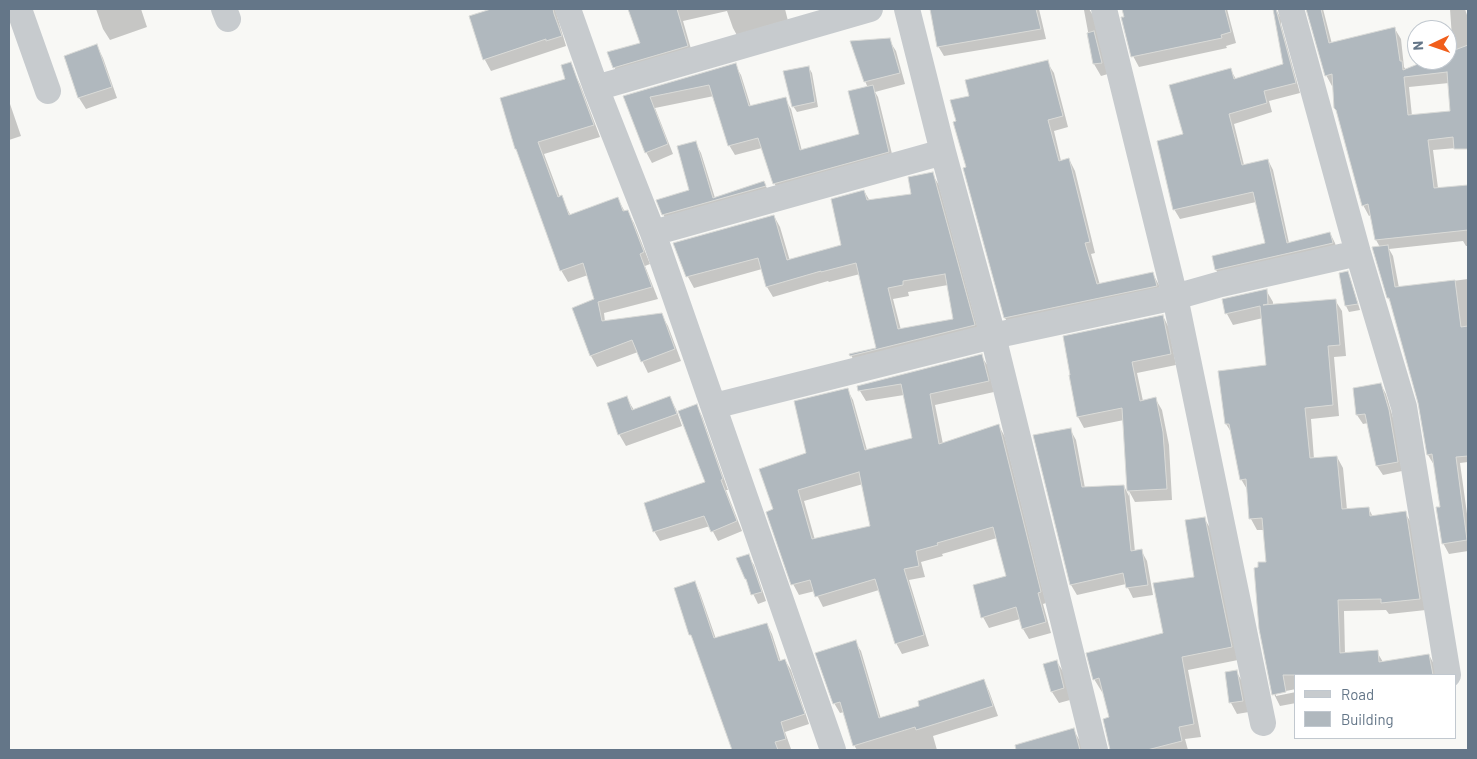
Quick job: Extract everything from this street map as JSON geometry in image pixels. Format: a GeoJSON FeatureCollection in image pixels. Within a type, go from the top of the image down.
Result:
{"type":"FeatureCollection","features":[{"type":"Feature","properties":{"kind":"street"},"geometry":{"type":"LineString","coordinates":[[19,9],[48,91]]}},
{"type":"Feature","properties":{"kind":"street"},"geometry":{"type":"LineString","coordinates":[[568,9],[596,88],[652,233],[714,406],[833,750]]}},
{"type":"Feature","properties":{"kind":"street"},"geometry":{"type":"LineString","coordinates":[[596,88],[870,9]]}},
{"type":"Feature","properties":{"kind":"street"},"geometry":{"type":"LineString","coordinates":[[907,9],[943,152],[993,336],[1095,750]]}},
{"type":"Feature","properties":{"kind":"street"},"geometry":{"type":"LineString","coordinates":[[1104,9],[1175,297],[1263,723]]}},
{"type":"Feature","properties":{"kind":"street"},"geometry":{"type":"LineString","coordinates":[[1291,9],[1358,252],[1404,407],[1448,674]]}},
{"type":"Feature","properties":{"kind":"street"},"geometry":{"type":"LineString","coordinates":[[652,233],[943,152]]}},
{"type":"Feature","properties":{"kind":"street"},"geometry":{"type":"LineString","coordinates":[[714,406],[993,336],[1175,297],[1221,284],[1358,252]]}},
{"type":"Feature","properties":{"kind":"building"},"geometry":{"type":"Polygon","coordinates":[[[491,9],[553,9],[562,36],[546,41],[546,39],[483,60],[469,16],[491,9]]]}},
{"type":"Feature","properties":{"kind":"building"},"geometry":{"type":"Polygon","coordinates":[[[628,9],[677,9],[688,46],[613,68],[607,52],[640,43],[628,9]]]}},
{"type":"Feature","properties":{"kind":"building"},"geometry":{"type":"Polygon","coordinates":[[[930,9],[1036,9],[1041,29],[937,47],[930,9]]]}},
{"type":"Feature","properties":{"kind":"building"},"geometry":{"type":"Polygon","coordinates":[[[1122,9],[1225,9],[1231,32],[1221,35],[1222,38],[1131,57],[1121,17],[1124,17],[1122,9]]]}},
{"type":"Feature","properties":{"kind":"building"},"geometry":{"type":"Polygon","coordinates":[[[1273,9],[1276,9],[1296,83],[1264,91],[1267,103],[1229,114],[1242,165],[1268,159],[1287,243],[1330,232],[1333,243],[1215,270],[1212,256],[1265,243],[1253,192],[1173,210],[1157,141],[1183,134],[1169,85],[1231,68],[1234,79],[1283,64],[1273,9]]]}},
{"type":"Feature","properties":{"kind":"building"},"geometry":{"type":"Polygon","coordinates":[[[1306,9],[1321,9],[1329,43],[1395,27],[1403,70],[1407,68],[1407,70],[1457,70],[1457,49],[1468,45],[1468,149],[1454,149],[1453,137],[1428,140],[1434,188],[1468,185],[1468,230],[1375,240],[1368,204],[1362,206],[1334,108],[1332,74],[1325,76],[1306,9]],[[1447,72],[1404,77],[1408,115],[1450,111],[1447,72]]]}},
{"type":"Feature","properties":{"kind":"building"},"geometry":{"type":"Polygon","coordinates":[[[1094,31],[1102,63],[1093,64],[1087,33],[1094,31]]]}},
{"type":"Feature","properties":{"kind":"building"},"geometry":{"type":"Polygon","coordinates":[[[890,38],[900,73],[864,82],[850,41],[890,38]]]}},
{"type":"Feature","properties":{"kind":"building"},"geometry":{"type":"Polygon","coordinates":[[[97,44],[112,87],[78,98],[64,56],[97,44]]]}},
{"type":"Feature","properties":{"kind":"building"},"geometry":{"type":"Polygon","coordinates":[[[1048,60],[1063,116],[1048,120],[1059,161],[1069,158],[1090,242],[1085,243],[1097,284],[1153,272],[1157,286],[1004,318],[963,168],[966,167],[953,122],[956,121],[950,100],[969,96],[965,80],[1048,60]]]}},
{"type":"Feature","properties":{"kind":"building"},"geometry":{"type":"Polygon","coordinates":[[[571,62],[594,125],[538,142],[558,197],[562,195],[569,215],[618,197],[623,211],[628,210],[644,252],[640,254],[652,287],[598,302],[602,321],[662,313],[675,349],[641,362],[632,340],[590,356],[572,308],[594,299],[583,263],[560,271],[515,149],[500,98],[565,79],[561,65],[571,62]]]}},
{"type":"Feature","properties":{"kind":"building"},"geometry":{"type":"Polygon","coordinates":[[[736,63],[749,106],[786,97],[800,150],[859,134],[848,91],[873,85],[889,152],[773,184],[758,138],[728,146],[709,85],[650,97],[668,144],[645,153],[623,96],[736,63]]]}},
{"type":"Feature","properties":{"kind":"building"},"geometry":{"type":"Polygon","coordinates":[[[809,66],[815,102],[792,107],[783,71],[809,66]]]}},
{"type":"Feature","properties":{"kind":"building"},"geometry":{"type":"Polygon","coordinates":[[[696,141],[713,198],[764,181],[766,186],[662,215],[656,200],[689,190],[677,146],[696,141]]]}},
{"type":"Feature","properties":{"kind":"building"},"geometry":{"type":"Polygon","coordinates":[[[933,172],[975,325],[850,356],[849,354],[876,348],[856,263],[766,287],[758,258],[686,277],[673,243],[774,215],[787,260],[841,245],[831,199],[864,190],[867,200],[911,194],[908,177],[933,172]],[[945,274],[903,281],[903,285],[888,288],[898,329],[953,319],[945,274]]]}},
{"type":"Feature","properties":{"kind":"building"},"geometry":{"type":"Polygon","coordinates":[[[1388,245],[1395,287],[1455,280],[1461,327],[1468,326],[1468,456],[1456,457],[1467,540],[1442,544],[1436,507],[1440,507],[1432,454],[1427,455],[1418,403],[1389,298],[1387,298],[1372,247],[1388,245]]]}},
{"type":"Feature","properties":{"kind":"building"},"geometry":{"type":"Polygon","coordinates":[[[1348,271],[1358,304],[1345,306],[1339,273],[1348,271]]]}},
{"type":"Feature","properties":{"kind":"building"},"geometry":{"type":"Polygon","coordinates":[[[1267,289],[1268,304],[1263,305],[1336,299],[1340,345],[1328,346],[1333,405],[1305,408],[1310,458],[1337,456],[1342,509],[1369,507],[1370,516],[1406,511],[1420,599],[1381,603],[1381,599],[1338,600],[1340,653],[1378,650],[1379,662],[1429,654],[1433,674],[1283,675],[1286,692],[1272,695],[1259,629],[1254,568],[1258,567],[1258,562],[1266,562],[1262,518],[1249,519],[1246,479],[1240,480],[1229,424],[1225,424],[1218,371],[1266,365],[1260,306],[1225,314],[1222,299],[1267,289]]]}},
{"type":"Feature","properties":{"kind":"building"},"geometry":{"type":"Polygon","coordinates":[[[1163,315],[1171,354],[1132,362],[1140,401],[1156,397],[1163,432],[1167,489],[1127,491],[1122,408],[1077,417],[1063,336],[1163,315]]]}},
{"type":"Feature","properties":{"kind":"building"},"geometry":{"type":"Polygon","coordinates":[[[982,354],[989,381],[930,394],[939,444],[999,424],[1041,592],[1038,593],[1046,622],[1022,629],[1016,607],[981,618],[973,585],[1006,576],[993,527],[916,551],[919,566],[904,569],[924,635],[895,644],[875,579],[815,597],[810,580],[791,585],[766,512],[773,509],[759,469],[806,453],[794,401],[848,388],[865,450],[912,438],[901,384],[858,391],[857,386],[982,354]],[[859,472],[798,490],[812,539],[870,526],[859,472]]]}},
{"type":"Feature","properties":{"kind":"building"},"geometry":{"type":"Polygon","coordinates":[[[1381,383],[1389,410],[1398,462],[1376,466],[1365,414],[1356,415],[1353,388],[1381,383]]]}},
{"type":"Feature","properties":{"kind":"building"},"geometry":{"type":"Polygon","coordinates":[[[627,396],[632,410],[670,396],[677,414],[618,435],[607,403],[627,396]]]}},
{"type":"Feature","properties":{"kind":"building"},"geometry":{"type":"Polygon","coordinates":[[[697,404],[723,479],[721,480],[737,521],[711,532],[704,516],[653,532],[644,503],[705,482],[678,411],[697,404]]]}},
{"type":"Feature","properties":{"kind":"building"},"geometry":{"type":"Polygon","coordinates":[[[1071,428],[1082,487],[1124,485],[1131,551],[1142,549],[1148,585],[1126,588],[1123,573],[1070,585],[1033,435],[1071,428]]]}},
{"type":"Feature","properties":{"kind":"building"},"geometry":{"type":"Polygon","coordinates":[[[1205,517],[1232,647],[1182,657],[1194,724],[1179,727],[1182,741],[1147,750],[1110,750],[1103,719],[1109,717],[1099,678],[1093,680],[1086,653],[1163,633],[1153,583],[1194,577],[1185,520],[1205,517]]]}},
{"type":"Feature","properties":{"kind":"building"},"geometry":{"type":"Polygon","coordinates":[[[749,554],[762,592],[751,595],[736,558],[749,554]]]}},
{"type":"Feature","properties":{"kind":"building"},"geometry":{"type":"Polygon","coordinates":[[[695,581],[714,638],[767,623],[779,661],[785,659],[805,714],[781,722],[786,739],[775,742],[778,750],[732,750],[691,635],[689,635],[674,588],[695,581]]]}},
{"type":"Feature","properties":{"kind":"building"},"geometry":{"type":"Polygon","coordinates":[[[856,640],[879,718],[919,706],[918,701],[984,679],[993,706],[916,730],[915,727],[853,746],[840,702],[833,704],[815,653],[856,640]]]}},
{"type":"Feature","properties":{"kind":"building"},"geometry":{"type":"Polygon","coordinates":[[[1057,660],[1064,688],[1051,692],[1043,664],[1057,660]]]}},
{"type":"Feature","properties":{"kind":"building"},"geometry":{"type":"Polygon","coordinates":[[[1237,670],[1243,701],[1229,703],[1225,672],[1237,670]]]}},
{"type":"Feature","properties":{"kind":"building"},"geometry":{"type":"Polygon","coordinates":[[[1074,728],[1080,750],[1016,750],[1015,745],[1074,728]]]}}]}
